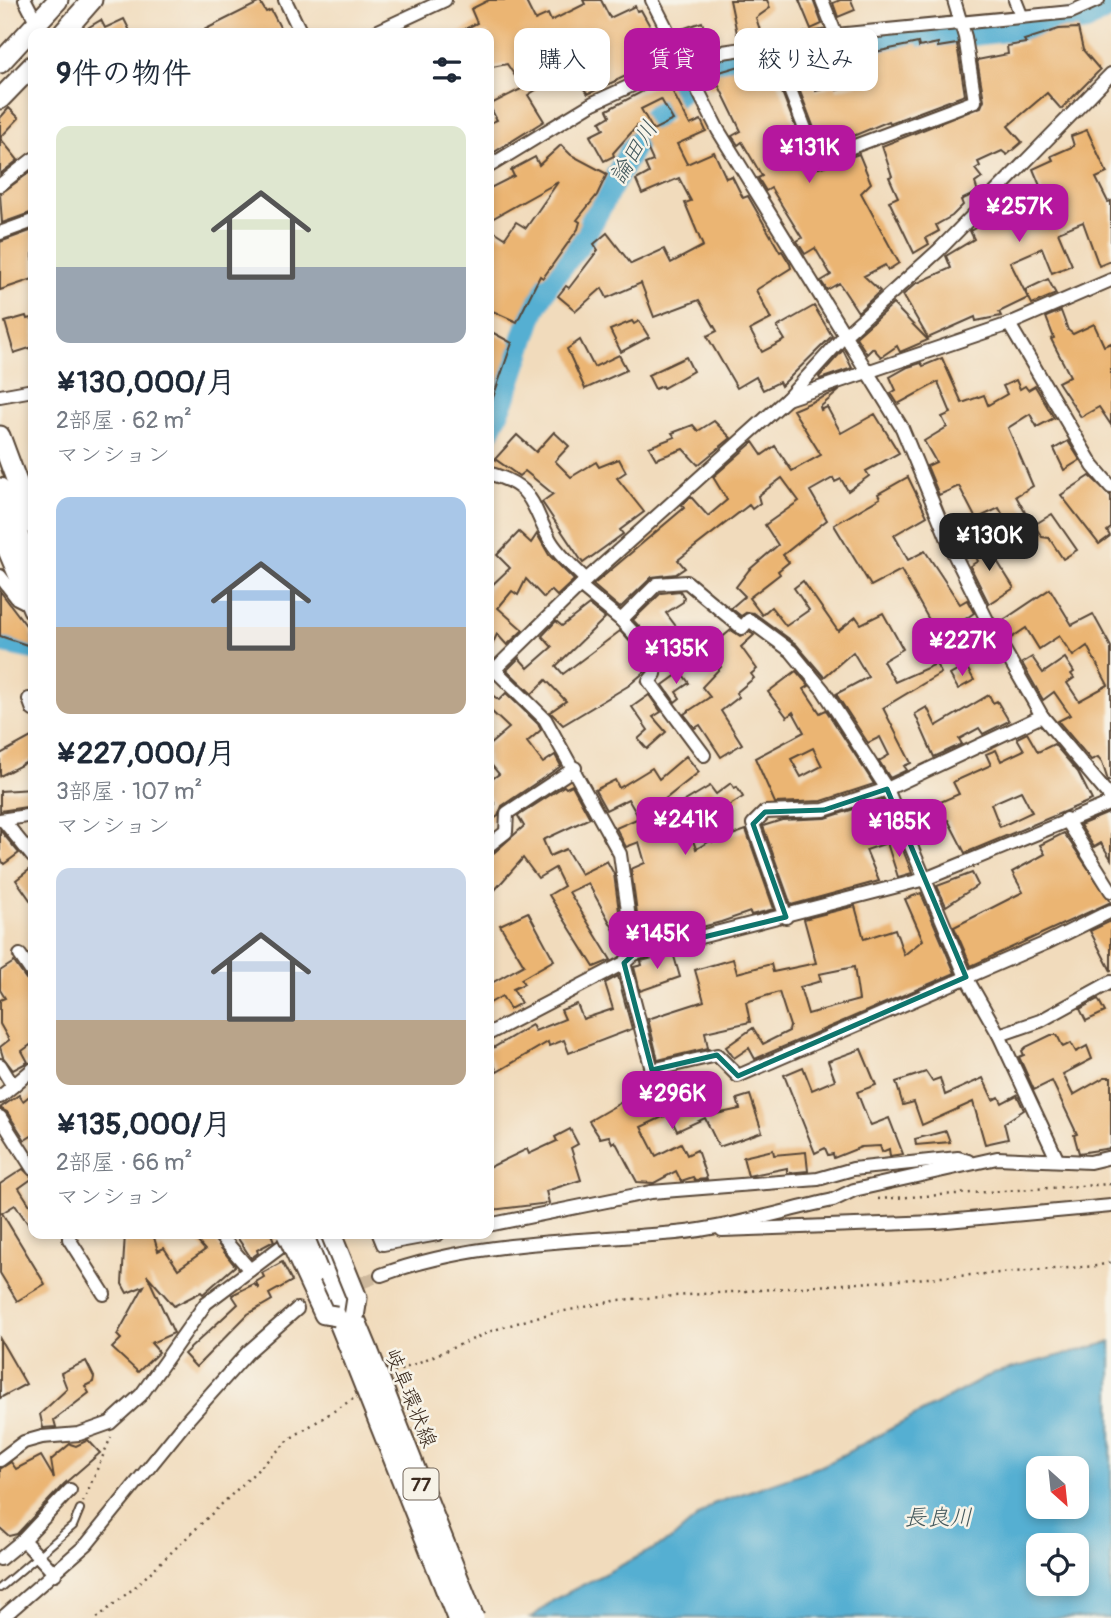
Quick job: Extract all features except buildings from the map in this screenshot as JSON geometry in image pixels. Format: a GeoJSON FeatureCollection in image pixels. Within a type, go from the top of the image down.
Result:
{"type":"FeatureCollection","features":[{"type":"Feature","properties":{"kind":"main road"},"geometry":{"type":"LineString","coordinates":[[39,28],[58,0]]}},
{"type":"Feature","properties":{"kind":"main road"},"geometry":{"type":"LineString","coordinates":[[67,28],[92,0]]}},
{"type":"Feature","properties":{"kind":"main road"},"geometry":{"type":"LineString","coordinates":[[0,63],[28,38]]}},
{"type":"Feature","properties":{"kind":"main road"},"geometry":{"type":"LineString","coordinates":[[0,99],[28,70]]}},
{"type":"Feature","properties":{"kind":"main road"},"geometry":{"type":"LineString","coordinates":[[0,436],[28,496]]}},
{"type":"Feature","properties":{"kind":"main road"},"geometry":{"type":"LineString","coordinates":[[0,488],[28,560]]}},
{"type":"Feature","properties":{"kind":"main road"},"geometry":{"type":"LineString","coordinates":[[9,509],[6,548],[28,598]]}},
{"type":"Feature","properties":{"kind":"main road","name":"77"},"geometry":{"type":"LineString","coordinates":[[283,1239],[324,1314],[345,1316],[357,1298],[333,1239]]}},
{"type":"Feature","properties":{"kind":"main road","name":"岐阜環状線"},"geometry":{"type":"LineString","coordinates":[[306,1239],[325,1268],[474,1618]]}},
{"type":"Feature","properties":{"kind":"main road","name":"岐阜環状線"},"geometry":{"type":"LineString","coordinates":[[321,1239],[325,1268]]}},
{"type":"Feature","properties":{"kind":"main road","name":"岐阜環状線"},"geometry":{"type":"LineString","coordinates":[[360,1353],[457,1618]]}},
{"type":"Feature","properties":{"kind":"street"},"geometry":{"type":"LineString","coordinates":[[25,0],[39,28]]}},
{"type":"Feature","properties":{"kind":"street"},"geometry":{"type":"LineString","coordinates":[[285,0],[299,28]]}},
{"type":"Feature","properties":{"kind":"street"},"geometry":{"type":"LineString","coordinates":[[385,28],[445,0]]}},
{"type":"Feature","properties":{"kind":"street"},"geometry":{"type":"LineString","coordinates":[[652,0],[665,28]]}},
{"type":"Feature","properties":{"kind":"street"},"geometry":{"type":"LineString","coordinates":[[822,0],[832,28]]}},
{"type":"Feature","properties":{"kind":"street"},"geometry":{"type":"LineString","coordinates":[[791,91],[817,160],[975,100],[963,29],[954,0]]}},
{"type":"Feature","properties":{"kind":"street"},"geometry":{"type":"LineString","coordinates":[[1015,0],[1021,15]]}},
{"type":"Feature","properties":{"kind":"street"},"geometry":{"type":"LineString","coordinates":[[878,33],[963,29],[1021,15],[1071,12],[1098,0]]}},
{"type":"Feature","properties":{"kind":"street"},"geometry":{"type":"LineString","coordinates":[[494,670],[583,583],[787,399],[845,335],[939,250],[1111,74]]}},
{"type":"Feature","properties":{"kind":"street"},"geometry":{"type":"LineString","coordinates":[[494,163],[593,103],[624,88]]}},
{"type":"Feature","properties":{"kind":"street"},"geometry":{"type":"LineString","coordinates":[[494,1031],[629,959],[925,879],[1111,800],[1042,716],[988,622],[953,552],[902,428],[718,130],[697,91]]}},
{"type":"Feature","properties":{"kind":"street"},"geometry":{"type":"LineString","coordinates":[[0,185],[28,163]]}},
{"type":"Feature","properties":{"kind":"street"},"geometry":{"type":"LineString","coordinates":[[0,233],[28,223]]}},
{"type":"Feature","properties":{"kind":"street"},"geometry":{"type":"LineString","coordinates":[[787,399],[1009,324],[1111,280]]}},
{"type":"Feature","properties":{"kind":"street"},"geometry":{"type":"LineString","coordinates":[[1009,324],[1093,466],[1111,487]]}},
{"type":"Feature","properties":{"kind":"street"},"geometry":{"type":"LineString","coordinates":[[0,396],[28,391]]}},
{"type":"Feature","properties":{"kind":"street"},"geometry":{"type":"LineString","coordinates":[[494,475],[506,478],[536,503],[549,538],[583,583],[657,658],[655,674],[649,681],[704,755]]}},
{"type":"Feature","properties":{"kind":"street"},"geometry":{"type":"LineString","coordinates":[[0,576],[17,598],[28,605]]}},
{"type":"Feature","properties":{"kind":"street"},"geometry":{"type":"LineString","coordinates":[[621,620],[654,586],[687,582],[742,628],[749,620],[790,651],[823,690],[887,789],[915,849],[965,976],[999,1035],[1057,1159]]}},
{"type":"Feature","properties":{"kind":"street"},"geometry":{"type":"LineString","coordinates":[[494,676],[545,719],[575,768],[620,854],[629,959],[652,1070],[717,1055],[738,1076],[1111,911]]}},
{"type":"Feature","properties":{"kind":"street"},"geometry":{"type":"LineString","coordinates":[[786,917],[753,824],[765,812],[824,810],[887,789],[1042,716]]}},
{"type":"Feature","properties":{"kind":"street"},"geometry":{"type":"LineString","coordinates":[[494,841],[506,832],[506,813],[575,768]]}},
{"type":"Feature","properties":{"kind":"street"},"geometry":{"type":"LineString","coordinates":[[1,820],[28,816]]}},
{"type":"Feature","properties":{"kind":"street"},"geometry":{"type":"LineString","coordinates":[[1,820],[28,851]]}},
{"type":"Feature","properties":{"kind":"street"},"geometry":{"type":"LineString","coordinates":[[1066,820],[1111,891]]}},
{"type":"Feature","properties":{"kind":"street"},"geometry":{"type":"LineString","coordinates":[[20,955],[28,967]]}},
{"type":"Feature","properties":{"kind":"street"},"geometry":{"type":"LineString","coordinates":[[999,1035],[1040,1021],[1111,982]]}},
{"type":"Feature","properties":{"kind":"street"},"geometry":{"type":"LineString","coordinates":[[0,1065],[13,1086]]}},
{"type":"Feature","properties":{"kind":"street"},"geometry":{"type":"LineString","coordinates":[[0,1097],[28,1073]]}},
{"type":"Feature","properties":{"kind":"street"},"geometry":{"type":"LineString","coordinates":[[0,1117],[28,1161]]}},
{"type":"Feature","properties":{"kind":"street"},"geometry":{"type":"LineString","coordinates":[[690,1231],[833,1200],[854,1190],[997,1158],[1090,1162],[1111,1157]]}},
{"type":"Feature","properties":{"kind":"street"},"geometry":{"type":"LineString","coordinates":[[494,1223],[650,1192],[818,1179],[853,1169],[958,1158],[977,1163]]}},
{"type":"Feature","properties":{"kind":"street"},"geometry":{"type":"LineString","coordinates":[[381,1275],[437,1256],[495,1247],[690,1231],[948,1221],[1111,1206]]}},
{"type":"Feature","properties":{"kind":"street"},"geometry":{"type":"LineString","coordinates":[[69,1239],[104,1294]]}},
{"type":"Feature","properties":{"kind":"street"},"geometry":{"type":"LineString","coordinates":[[223,1239],[250,1270]]}},
{"type":"Feature","properties":{"kind":"street"},"geometry":{"type":"LineString","coordinates":[[0,1460],[24,1442],[79,1434],[110,1423],[141,1395],[206,1303],[250,1270],[281,1239]]}},
{"type":"Feature","properties":{"kind":"street"},"geometry":{"type":"LineString","coordinates":[[381,1239],[383,1244],[410,1239]]}},
{"type":"Feature","properties":{"kind":"street"},"geometry":{"type":"LineString","coordinates":[[2,1618],[87,1545],[189,1418],[247,1352],[297,1309]]}},
{"type":"Feature","properties":{"kind":"street"},"geometry":{"type":"LineString","coordinates":[[0,1559],[23,1540],[70,1490]]}},
{"type":"Feature","properties":{"kind":"street"},"geometry":{"type":"LineString","coordinates":[[23,1540],[55,1574]]}},
{"type":"Feature","properties":{"kind":"lane"},"geometry":{"type":"LineString","coordinates":[[0,1588],[73,1526],[80,1509]]}},
{"type":"Feature","properties":{"kind":"path"},"geometry":{"type":"LineString","coordinates":[[868,1199],[1111,1184]]}},
{"type":"Feature","properties":{"kind":"path"},"geometry":{"type":"LineString","coordinates":[[384,1379],[494,1330],[540,1316],[619,1300],[1111,1262]]}},
{"type":"Feature","properties":{"kind":"path"},"geometry":{"type":"LineString","coordinates":[[97,1618],[135,1587],[291,1438],[361,1394]]}},
{"type":"Feature","properties":{"kind":"path"},"geometry":{"type":"LineString","coordinates":[[80,1509],[112,1436]]}},
{"type":"Feature","properties":{"kind":"highlighted area"},"geometry":{"type":"Polygon","coordinates":[[[887,789],[966,977],[738,1076],[717,1055],[652,1070],[624,963],[634,954],[786,917],[753,824],[765,812],[824,810],[887,789]]]}},
{"type":"Feature","properties":{"kind":"water","name":"長良川"},"geometry":{"type":"Polygon","coordinates":[[[1111,1342],[1111,1618],[531,1618],[555,1599],[671,1540],[713,1504],[824,1465],[994,1373],[1111,1342]]]}},
{"type":"Feature","properties":{"kind":"waterway","name":"論田川"},"geometry":{"type":"LineString","coordinates":[[494,419],[504,398],[533,311],[548,283],[581,241],[644,127],[705,65],[754,55],[924,40],[1086,20],[1111,5]]}},
{"type":"Feature","properties":{"kind":"waterway"},"geometry":{"type":"LineString","coordinates":[[0,641],[28,647]]}},
{"type":"Feature","properties":{"kind":"tunnel"},"geometry":{"type":"LineString","coordinates":[[346,1289],[381,1275]]}}]}
